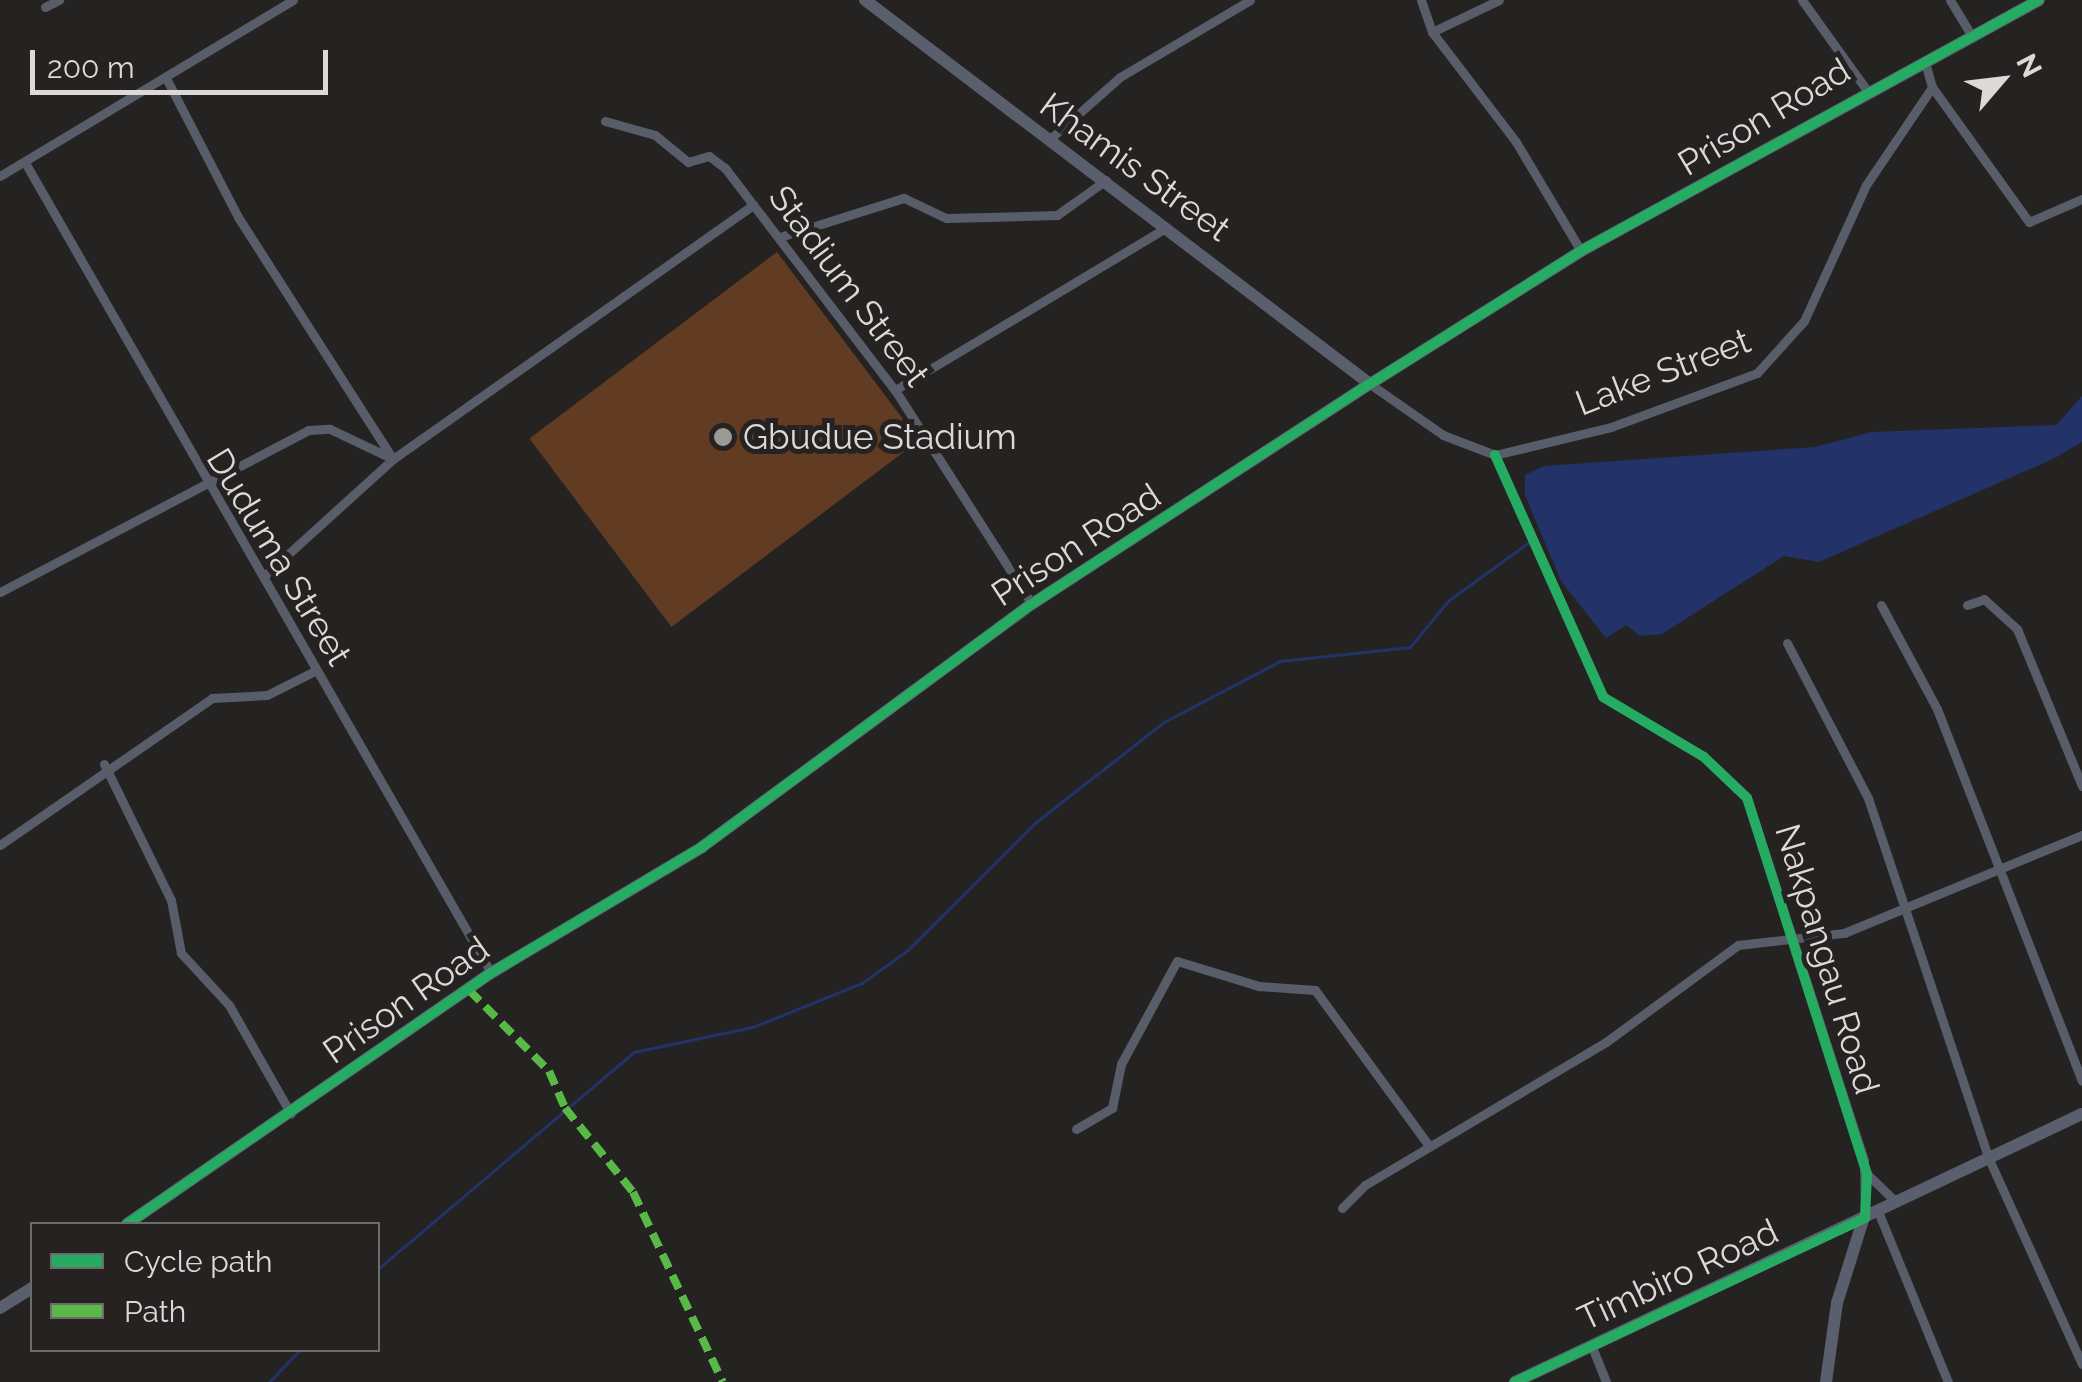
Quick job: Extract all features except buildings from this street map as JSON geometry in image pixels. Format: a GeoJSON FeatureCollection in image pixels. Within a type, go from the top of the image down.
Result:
{"type":"FeatureCollection","features":[{"type":"Feature","properties":{"kind":"street"},"geometry":{"type":"LineString","coordinates":[[45,7],[58,0]]}},
{"type":"Feature","properties":{"kind":"street"},"geometry":{"type":"LineString","coordinates":[[0,176],[27,166],[293,0]]}},
{"type":"Feature","properties":{"kind":"street","name":"Khamis Street"},"geometry":{"type":"LineString","coordinates":[[865,0],[1370,384]]}},
{"type":"Feature","properties":{"kind":"street"},"geometry":{"type":"LineString","coordinates":[[1051,138],[1120,77],[1250,0]]}},
{"type":"Feature","properties":{"kind":"street"},"geometry":{"type":"LineString","coordinates":[[1420,0],[1432,32],[1516,142],[1581,251]]}},
{"type":"Feature","properties":{"kind":"street"},"geometry":{"type":"LineString","coordinates":[[1432,32],[1499,0]]}},
{"type":"Feature","properties":{"kind":"street"},"geometry":{"type":"LineString","coordinates":[[1802,0],[1866,90]]}},
{"type":"Feature","properties":{"kind":"street"},"geometry":{"type":"LineString","coordinates":[[1950,0],[1974,40]]}},
{"type":"Feature","properties":{"kind":"street","name":"Prison Road"},"geometry":{"type":"LineString","coordinates":[[131,1222],[491,972],[702,847],[1032,604],[1370,384],[1581,251],[1690,198],[1866,90],[1974,40],[2039,0]]}},
{"type":"Feature","properties":{"kind":"street"},"geometry":{"type":"LineString","coordinates":[[1926,62],[1932,88],[2030,222],[2082,198]]}},
{"type":"Feature","properties":{"kind":"street"},"geometry":{"type":"LineString","coordinates":[[167,80],[238,217],[393,459]]}},
{"type":"Feature","properties":{"kind":"street","name":"Lake Street"},"geometry":{"type":"LineString","coordinates":[[1495,456],[1704,394],[1786,351],[1866,185],[1932,88]]}},
{"type":"Feature","properties":{"kind":"street","name":"Stadium Street"},"geometry":{"type":"LineString","coordinates":[[605,121],[655,135],[688,162],[718,161],[895,390],[1032,604]]}},
{"type":"Feature","properties":{"kind":"street","name":"Duduma Street"},"geometry":{"type":"LineString","coordinates":[[27,166],[205,487],[265,575],[315,671],[491,972]]}},
{"type":"Feature","properties":{"kind":"street"},"geometry":{"type":"LineString","coordinates":[[780,237],[904,198],[946,218],[1057,215],[1106,180]]}},
{"type":"Feature","properties":{"kind":"street"},"geometry":{"type":"LineString","coordinates":[[265,575],[393,459],[753,204]]}},
{"type":"Feature","properties":{"kind":"street"},"geometry":{"type":"LineString","coordinates":[[895,390],[1166,228]]}},
{"type":"Feature","properties":{"kind":"street"},"geometry":{"type":"LineString","coordinates":[[1370,384],[1443,435],[1495,456]]}},
{"type":"Feature","properties":{"kind":"street"},"geometry":{"type":"LineString","coordinates":[[0,592],[308,430],[330,429],[393,459]]}},
{"type":"Feature","properties":{"kind":"street","name":"Nakpangau Road"},"geometry":{"type":"LineString","coordinates":[[1495,456],[1603,697],[1704,757],[1747,798],[1867,1174],[1865,1218]]}},
{"type":"Feature","properties":{"kind":"street"},"geometry":{"type":"LineString","coordinates":[[1967,606],[1984,599],[2017,629],[2082,786]]}},
{"type":"Feature","properties":{"kind":"street"},"geometry":{"type":"LineString","coordinates":[[1881,605],[1937,708],[1996,868],[2082,1080]]}},
{"type":"Feature","properties":{"kind":"street"},"geometry":{"type":"LineString","coordinates":[[1787,643],[1868,798],[1902,911],[1988,1157],[2082,1364]]}},
{"type":"Feature","properties":{"kind":"street"},"geometry":{"type":"LineString","coordinates":[[0,845],[80,797],[104,764],[212,698],[267,695],[315,671]]}},
{"type":"Feature","properties":{"kind":"street"},"geometry":{"type":"LineString","coordinates":[[104,764],[171,900],[181,953],[228,1005],[290,1114]]}},
{"type":"Feature","properties":{"kind":"street"},"geometry":{"type":"LineString","coordinates":[[1342,1208],[1429,1146],[1591,1052],[1738,945],[1793,942],[1902,911],[1996,868],[2082,835]]}},
{"type":"Feature","properties":{"kind":"street"},"geometry":{"type":"LineString","coordinates":[[1076,1128],[1112,1108],[1121,1064],[1177,961],[1258,986],[1315,990],[1429,1146]]}},
{"type":"Feature","properties":{"kind":"street","name":"Timbiro Road"},"geometry":{"type":"LineString","coordinates":[[1515,1382],[1865,1218],[1876,1207],[2082,1114]]}},
{"type":"Feature","properties":{"kind":"street","name":"Nakpangau Road"},"geometry":{"type":"LineString","coordinates":[[1867,1174],[1893,1199]]}},
{"type":"Feature","properties":{"kind":"street"},"geometry":{"type":"LineString","coordinates":[[1876,1207],[1948,1382]]}},
{"type":"Feature","properties":{"kind":"street"},"geometry":{"type":"LineString","coordinates":[[1826,1382],[1837,1302],[1865,1218]]}},
{"type":"Feature","properties":{"kind":"street"},"geometry":{"type":"LineString","coordinates":[[0,1308],[30,1289]]}},
{"type":"Feature","properties":{"kind":"street"},"geometry":{"type":"LineString","coordinates":[[1592,1347],[1606,1382]]}},
{"type":"Feature","properties":{"kind":"shaded area","name":"Gbudue Stadium"},"geometry":{"type":"Polygon","coordinates":[[[777,252],[919,440],[671,627],[529,439],[777,252]]]}},
{"type":"Feature","properties":{"kind":"water"},"geometry":{"type":"Polygon","coordinates":[[[2082,396],[2082,442],[2055,458],[1819,562],[1784,556],[1662,634],[1640,636],[1626,625],[1606,638],[1561,581],[1525,495],[1525,475],[1544,466],[1815,447],[1871,432],[2056,425],[2082,396]]]}},
{"type":"Feature","properties":{"kind":"waterway"},"geometry":{"type":"LineString","coordinates":[[380,1267],[634,1052],[753,1027],[862,983],[908,950],[1035,823],[1164,722],[1280,661],[1410,647],[1449,600],[1528,543]]}},
{"type":"Feature","properties":{"kind":"waterway"},"geometry":{"type":"LineString","coordinates":[[269,1382],[298,1352]]}},
{"type":"Feature","properties":{"kind":"marked path"},"geometry":{"type":"LineString","coordinates":[[469,990],[549,1071],[565,1108],[633,1192],[723,1382]]}},
{"type":"Feature","properties":{"kind":"cycle path"},"geometry":{"type":"LineString","coordinates":[[130,1222],[491,973],[702,847],[1032,604],[1370,384],[1581,251],[2039,0]]}},
{"type":"Feature","properties":{"kind":"cycle path"},"geometry":{"type":"LineString","coordinates":[[1495,455],[1603,697],[1704,757],[1747,798],[1867,1174],[1865,1218],[1515,1382]]}},
{"type":"Feature","properties":{"kind":"place","name":"Gbudue Stadium"},"geometry":{"type":"Point","coordinates":[723,437]}}]}
